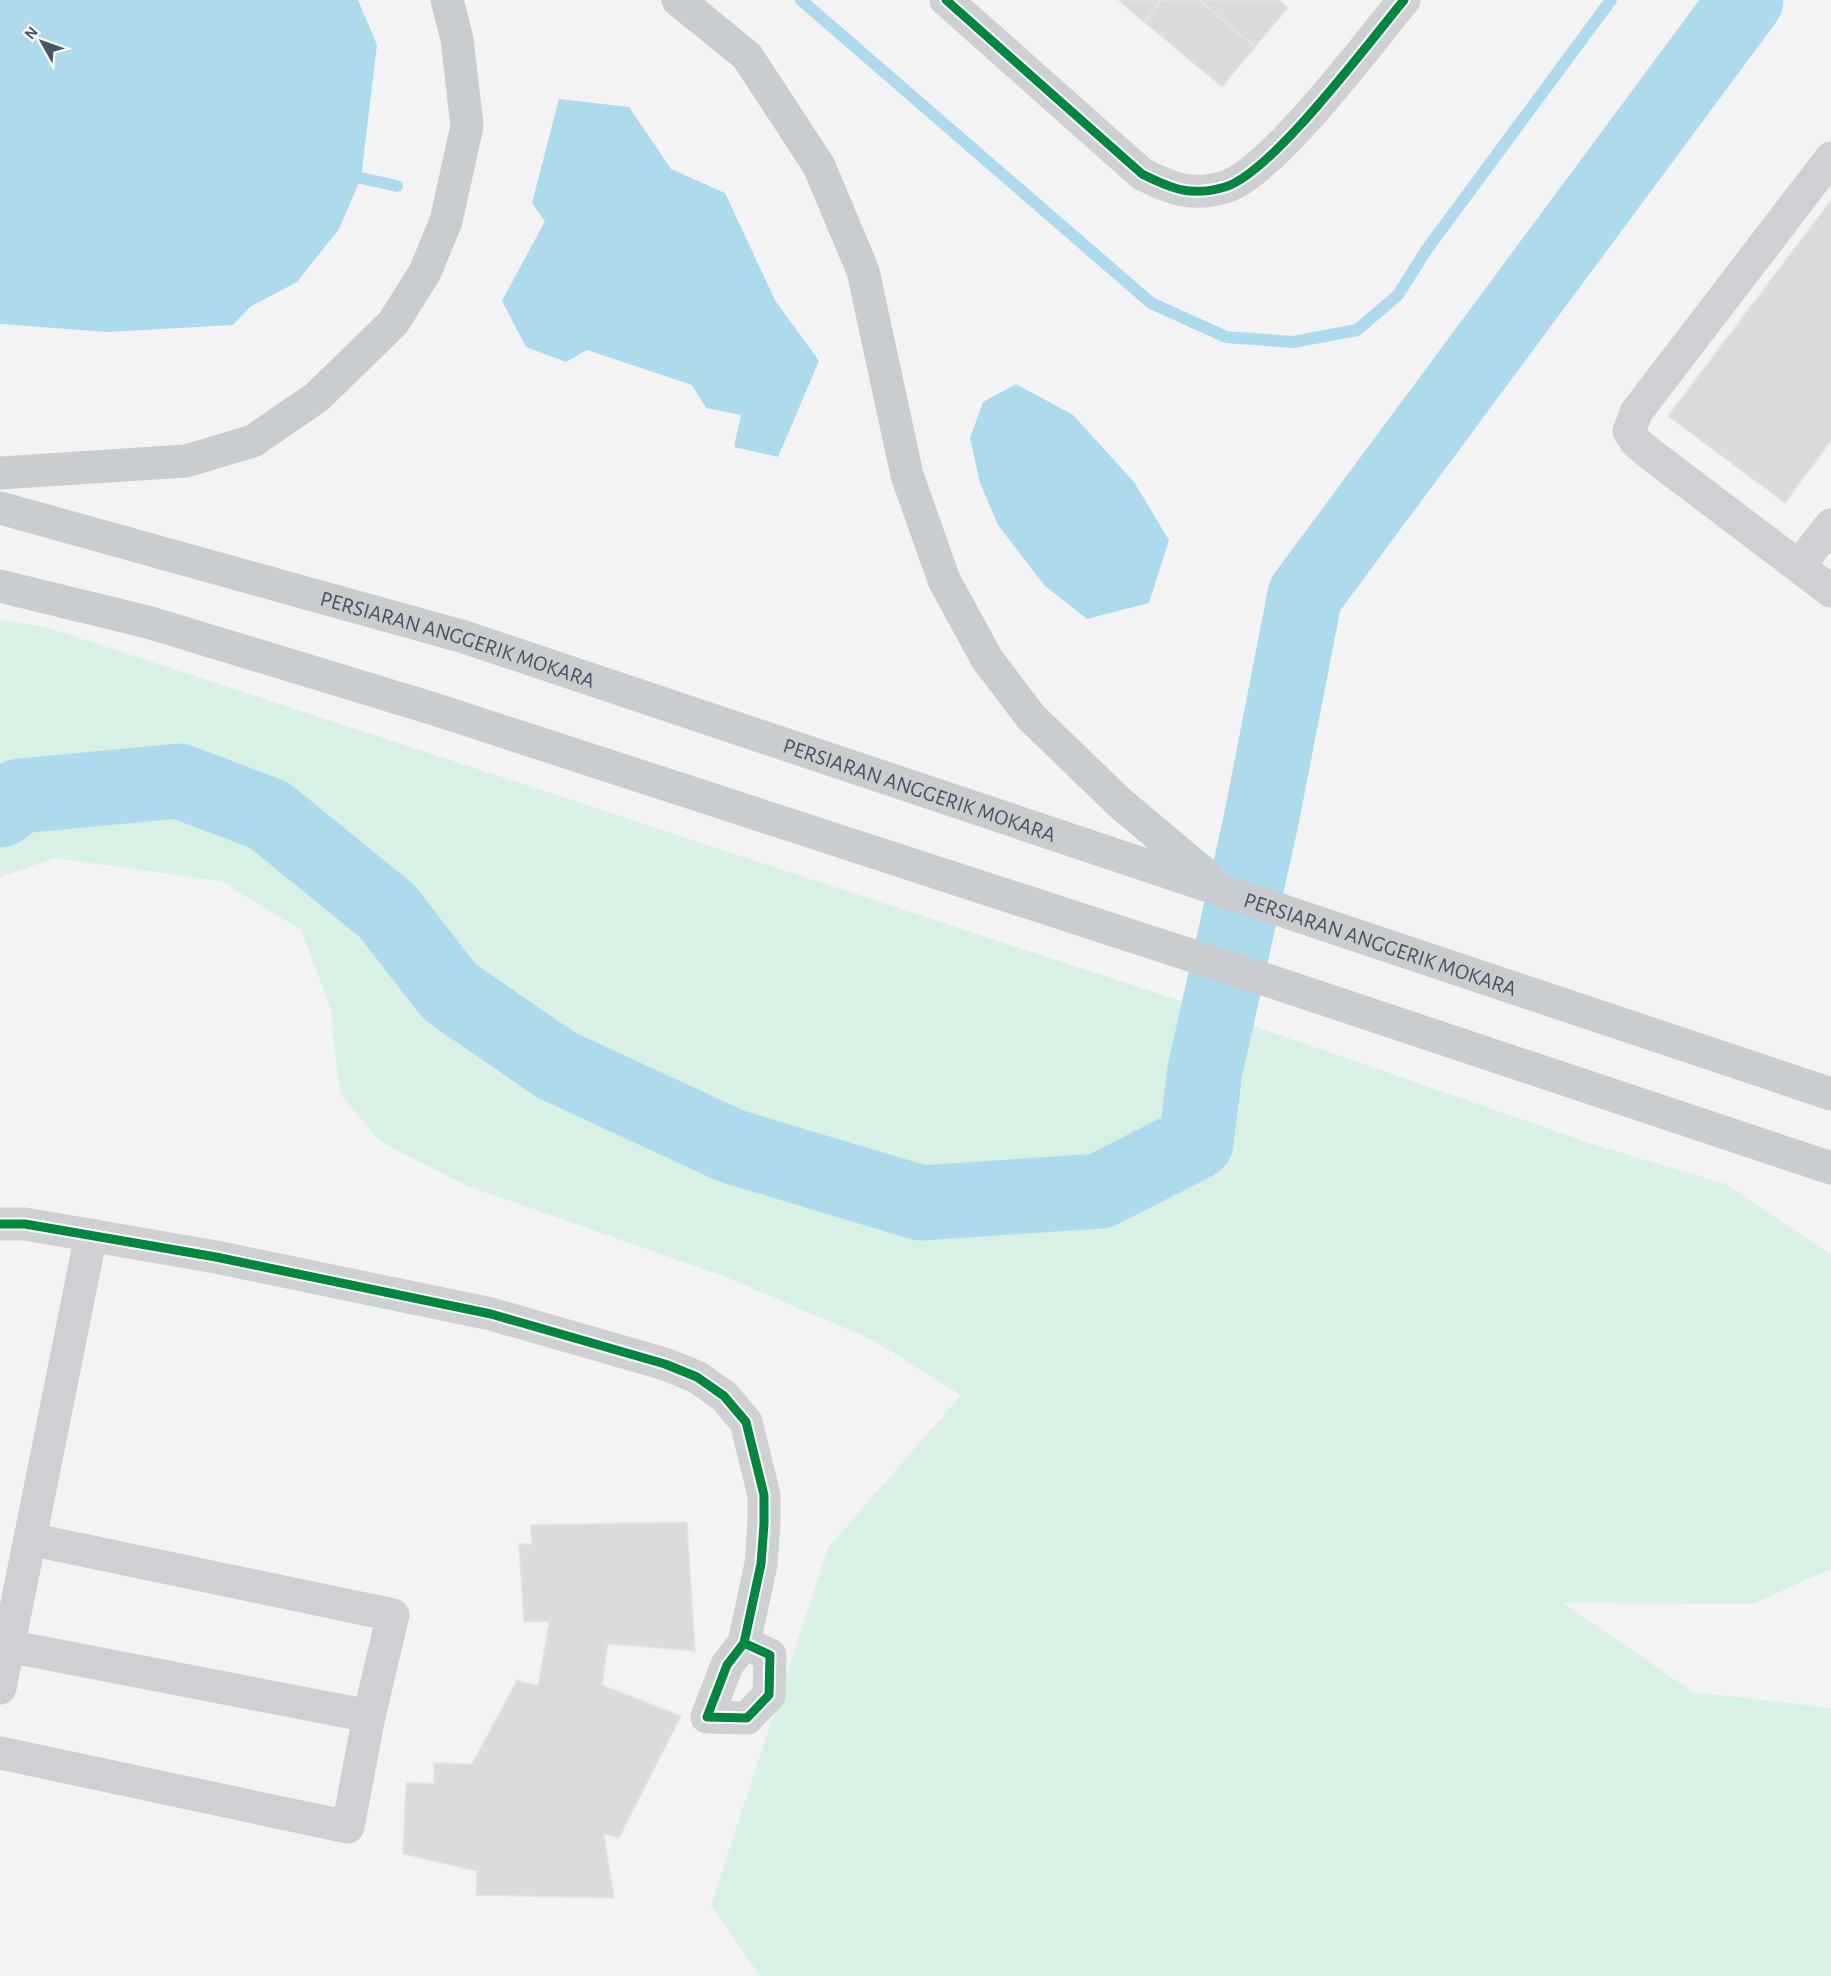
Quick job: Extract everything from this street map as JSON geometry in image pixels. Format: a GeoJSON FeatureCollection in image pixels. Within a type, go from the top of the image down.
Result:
{"type":"FeatureCollection","features":[{"type":"Feature","properties":{"kind":"main road"},"geometry":{"type":"LineString","coordinates":[[0,473],[186,461],[253,441],[317,397],[393,322],[425,272],[446,221],[467,126],[457,39],[447,0]]}},
{"type":"Feature","properties":{"kind":"main road"},"geometry":{"type":"LineString","coordinates":[[678,0],[747,56],[819,166],[863,271],[907,475],[944,580],[987,659],[1031,717],[1120,803],[1221,888]]}},
{"type":"Feature","properties":{"kind":"main road","name":"PERSIARAN ANGGERIK MOKARA"},"geometry":{"type":"LineString","coordinates":[[0,508],[461,636],[1293,912],[1831,1094]]}},
{"type":"Feature","properties":{"kind":"main road"},"geometry":{"type":"LineString","coordinates":[[0,586],[151,623],[434,710],[1273,982],[1831,1168]]}},
{"type":"Feature","properties":{"kind":"street"},"geometry":{"type":"LineString","coordinates":[[946,0],[1142,174],[1180,191],[1225,187],[1248,175],[1289,136],[1404,0]]}},
{"type":"Feature","properties":{"kind":"street"},"geometry":{"type":"LineString","coordinates":[[1831,158],[1637,411],[1629,431],[1636,442],[1649,453],[1831,591]]}},
{"type":"Feature","properties":{"kind":"street"},"geometry":{"type":"LineString","coordinates":[[1799,566],[1831,525]]}},
{"type":"Feature","properties":{"kind":"street"},"geometry":{"type":"LineString","coordinates":[[0,1224],[25,1224],[216,1257],[491,1314],[664,1364],[697,1377],[724,1395],[746,1422],[764,1495],[761,1564],[744,1643]]}},
{"type":"Feature","properties":{"kind":"street"},"geometry":{"type":"LineString","coordinates":[[0,1688],[91,1236]]}},
{"type":"Feature","properties":{"kind":"street"},"geometry":{"type":"LineString","coordinates":[[0,1753],[348,1827],[369,1716],[393,1615],[30,1539]]}},
{"type":"Feature","properties":{"kind":"street"},"geometry":{"type":"LineString","coordinates":[[9,1646],[369,1716]]}},
{"type":"Feature","properties":{"kind":"green space"},"geometry":{"type":"Polygon","coordinates":[[[0,620],[46,627],[1217,1013],[1595,1145],[1726,1184],[1831,1255],[1831,1569],[1752,1604],[1563,1603],[1693,1692],[1831,1708],[1831,1976],[760,1976],[711,1905],[828,1548],[961,1395],[873,1340],[726,1277],[468,1186],[379,1141],[340,1093],[330,1007],[301,930],[221,881],[55,858],[0,877],[0,620]]]}},
{"type":"Feature","properties":{"kind":"water"},"geometry":{"type":"Polygon","coordinates":[[[0,0],[358,0],[377,45],[361,178],[339,229],[297,282],[250,307],[233,325],[107,332],[0,324],[0,0]]]}},
{"type":"Feature","properties":{"kind":"water"},"geometry":{"type":"Polygon","coordinates":[[[559,99],[629,107],[671,169],[725,193],[775,300],[819,361],[778,457],[734,447],[741,415],[706,408],[692,385],[587,350],[566,362],[526,347],[502,301],[545,221],[532,203],[559,99]]]}},
{"type":"Feature","properties":{"kind":"water"},"geometry":{"type":"Polygon","coordinates":[[[1016,384],[1073,415],[1134,482],[1169,540],[1149,603],[1087,619],[1044,585],[998,525],[980,483],[970,438],[983,402],[1016,384]]]}},
{"type":"Feature","properties":{"kind":"building"},"geometry":{"type":"Polygon","coordinates":[[[1118,0],[1162,0],[1144,22],[1118,0]]]}},
{"type":"Feature","properties":{"kind":"building"},"geometry":{"type":"Polygon","coordinates":[[[1162,0],[1199,0],[1255,47],[1222,87],[1144,22],[1162,0]]]}},
{"type":"Feature","properties":{"kind":"building"},"geometry":{"type":"Polygon","coordinates":[[[1199,0],[1279,0],[1288,8],[1255,47],[1199,0]]]}},
{"type":"Feature","properties":{"kind":"building"},"geometry":{"type":"Polygon","coordinates":[[[1831,200],[1831,441],[1785,503],[1668,416],[1831,200]]]}},
{"type":"Feature","properties":{"kind":"building"},"geometry":{"type":"Polygon","coordinates":[[[687,1522],[695,1651],[608,1644],[602,1685],[681,1716],[619,1838],[604,1834],[614,1898],[476,1895],[477,1871],[403,1854],[406,1782],[434,1784],[434,1763],[472,1764],[517,1680],[538,1686],[549,1622],[524,1622],[519,1544],[532,1544],[530,1525],[687,1522]]]}},
{"type":"Feature","properties":{"kind":"waterway"},"geometry":{"type":"LineString","coordinates":[[801,0],[1151,303],[1226,337],[1293,342],[1357,330],[1398,295],[1427,249],[1611,0]]}},
{"type":"Feature","properties":{"kind":"waterway"},"geometry":{"type":"LineString","coordinates":[[0,810],[20,796],[179,781],[269,815],[387,911],[450,992],[556,1065],[731,1146],[921,1203],[1100,1191],[1196,1142],[1205,1070],[1261,821],[1305,595],[1746,0]]}},
{"type":"Feature","properties":{"kind":"waterway"},"geometry":{"type":"LineString","coordinates":[[361,178],[397,186]]}},
{"type":"Feature","properties":{"kind":"cycle path"},"geometry":{"type":"LineString","coordinates":[[946,0],[1142,174],[1163,184],[1192,191],[1225,187],[1245,177],[1268,158],[1319,104],[1404,0]]}},
{"type":"Feature","properties":{"kind":"cycle path"},"geometry":{"type":"LineString","coordinates":[[0,1224],[25,1224],[216,1257],[491,1314],[665,1364],[697,1377],[724,1396],[746,1422],[764,1495],[761,1564],[744,1643],[727,1665],[707,1717],[747,1718],[769,1695],[770,1655],[744,1643]]}}]}
